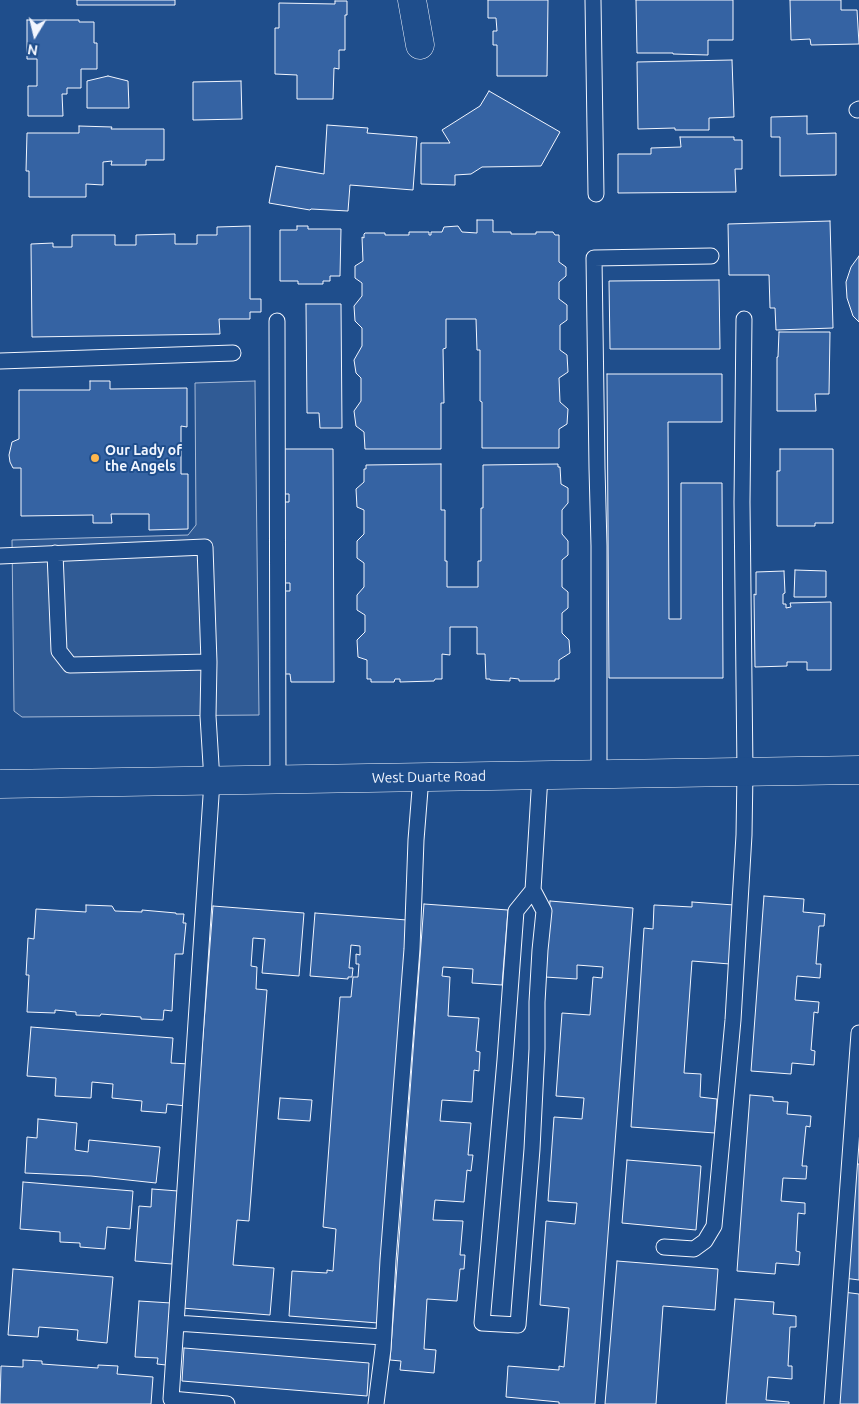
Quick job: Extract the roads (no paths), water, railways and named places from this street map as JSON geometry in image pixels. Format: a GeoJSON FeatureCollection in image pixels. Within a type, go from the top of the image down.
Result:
{"type":"FeatureCollection","features":[{"type":"Feature","properties":{"kind":"main road"},"geometry":{"type":"LineString","coordinates":[[412,0],[420,45]]}},
{"type":"Feature","properties":{"kind":"main road","name":"West Duarte Road"},"geometry":{"type":"LineString","coordinates":[[0,784],[859,770]]}},
{"type":"Feature","properties":{"kind":"lane"},"geometry":{"type":"LineString","coordinates":[[593,0],[596,194]]}},
{"type":"Feature","properties":{"kind":"lane"},"geometry":{"type":"LineString","coordinates":[[599,774],[599,546],[594,258],[711,256]]}},
{"type":"Feature","properties":{"kind":"lane"},"geometry":{"type":"LineString","coordinates":[[664,1247],[694,1249],[705,1241],[714,1226],[733,1020],[744,835],[742,558],[744,319]]}},
{"type":"Feature","properties":{"kind":"lane"},"geometry":{"type":"LineString","coordinates":[[277,321],[278,780]]}},
{"type":"Feature","properties":{"kind":"lane"},"geometry":{"type":"LineString","coordinates":[[0,361],[233,353]]}},
{"type":"Feature","properties":{"kind":"lane"},"geometry":{"type":"LineString","coordinates":[[0,556],[206,547],[209,662],[208,716],[212,781],[171,1399],[227,1404]]}},
{"type":"Feature","properties":{"kind":"lane"},"geometry":{"type":"LineString","coordinates":[[55,553],[59,651],[70,665],[209,662]]}},
{"type":"Feature","properties":{"kind":"lane"},"geometry":{"type":"LineString","coordinates":[[532,890],[544,911],[537,1002],[537,1049],[532,1149],[518,1326],[482,1323],[504,1080],[516,911],[532,890],[540,776]]}},
{"type":"Feature","properties":{"kind":"lane"},"geometry":{"type":"LineString","coordinates":[[376,1404],[383,1337],[411,959],[416,840],[421,777]]}},
{"type":"Feature","properties":{"kind":"lane"},"geometry":{"type":"LineString","coordinates":[[832,1404],[859,1033]]}},
{"type":"Feature","properties":{"kind":"lane"},"geometry":{"type":"LineString","coordinates":[[176,1323],[383,1337]]}},
{"type":"Feature","properties":{"kind":"place","name":"Our Lady of the Angels"},"geometry":{"type":"Point","coordinates":[95,458]}}]}
